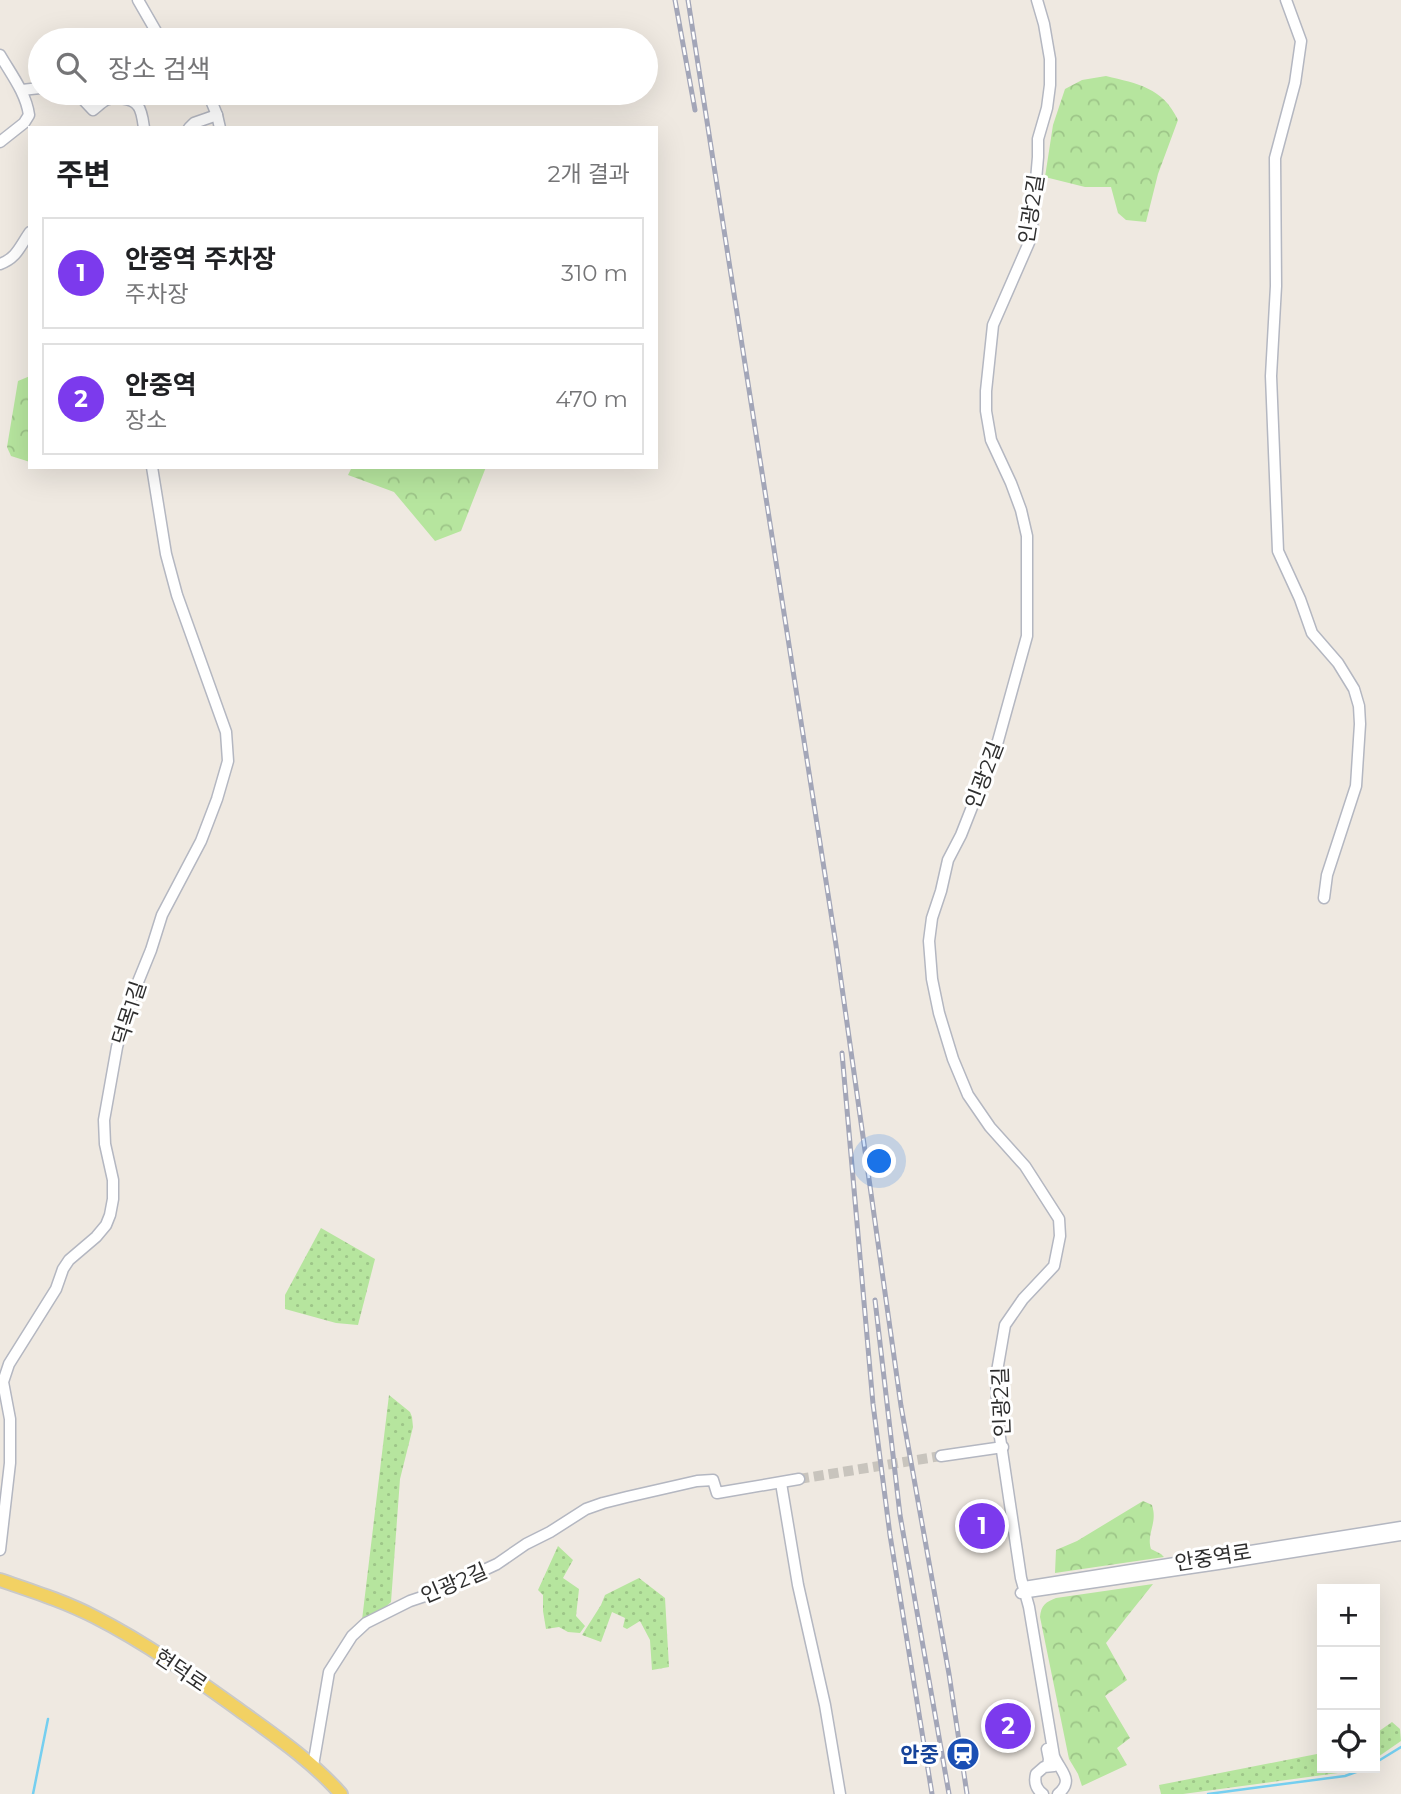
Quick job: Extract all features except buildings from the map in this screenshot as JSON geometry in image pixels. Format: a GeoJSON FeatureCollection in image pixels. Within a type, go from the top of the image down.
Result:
{"type":"FeatureCollection","features":[{"type":"Feature","properties":{"kind":"main road","name":"현덕로"},"geometry":{"type":"LineString","coordinates":[[0,1580],[92,1615],[130,1636],[209,1688],[313,1766],[341,1794]]}},
{"type":"Feature","properties":{"kind":"street"},"geometry":{"type":"LineString","coordinates":[[138,0],[154,28]]}},
{"type":"Feature","properties":{"kind":"street","name":"인광2길"},"geometry":{"type":"LineString","coordinates":[[941,1456],[1003,1447],[996,1377],[1005,1325],[1023,1299],[1054,1266],[1060,1236],[1059,1219],[1025,1166],[990,1127],[968,1095],[953,1059],[939,1013],[932,979],[929,941],[932,918],[948,860],[961,835],[998,741],[1027,636],[1027,536],[1021,510],[991,440],[986,391],[993,325],[1031,239],[1038,139],[1050,85],[1050,59],[1037,0]]}},
{"type":"Feature","properties":{"kind":"street"},"geometry":{"type":"LineString","coordinates":[[1286,0],[1301,41],[1295,83],[1275,158],[1276,286],[1271,376],[1278,551],[1312,633],[1338,663],[1354,689],[1360,724],[1356,786],[1327,875],[1324,898]]}},
{"type":"Feature","properties":{"kind":"street"},"geometry":{"type":"LineString","coordinates":[[0,55],[22,90],[29,115],[24,123],[0,142]]}},
{"type":"Feature","properties":{"kind":"street"},"geometry":{"type":"LineString","coordinates":[[22,90],[28,89]]}},
{"type":"Feature","properties":{"kind":"street"},"geometry":{"type":"LineString","coordinates":[[137,105],[144,126]]}},
{"type":"Feature","properties":{"kind":"street"},"geometry":{"type":"LineString","coordinates":[[213,105],[220,126]]}},
{"type":"Feature","properties":{"kind":"street"},"geometry":{"type":"LineString","coordinates":[[191,126],[217,115]]}},
{"type":"Feature","properties":{"kind":"street"},"geometry":{"type":"LineString","coordinates":[[0,264],[16,254],[28,235]]}},
{"type":"Feature","properties":{"kind":"street","name":"덕목1길"},"geometry":{"type":"LineString","coordinates":[[0,1550],[10,1463],[10,1419],[3,1382],[9,1364],[56,1289],[63,1269],[69,1260],[96,1237],[110,1215],[113,1180],[105,1144],[104,1121],[117,1047],[129,1004],[162,915],[201,841],[228,761],[226,732],[177,595],[166,554],[152,469]]}},
{"type":"Feature","properties":{"kind":"street"},"geometry":{"type":"LineString","coordinates":[[1003,1447],[1049,1759],[1053,1767],[1065,1775],[1066,1780],[1064,1789],[1058,1794]]}},
{"type":"Feature","properties":{"kind":"street","name":"인광2길"},"geometry":{"type":"LineString","coordinates":[[313,1766],[329,1672],[352,1636],[366,1623],[497,1564],[586,1509],[603,1503],[697,1481],[713,1480],[717,1493],[799,1479]]}},
{"type":"Feature","properties":{"kind":"street"},"geometry":{"type":"LineString","coordinates":[[781,1483],[798,1585],[825,1705],[840,1794]]}},
{"type":"Feature","properties":{"kind":"street","name":"안중역로"},"geometry":{"type":"LineString","coordinates":[[1024,1591],[1055,1581],[1401,1527]]}},
{"type":"Feature","properties":{"kind":"street"},"geometry":{"type":"LineString","coordinates":[[1024,1591],[1401,1535]]}},
{"type":"Feature","properties":{"kind":"street"},"geometry":{"type":"LineString","coordinates":[[1043,1794],[1035,1779],[1040,1770],[1053,1767]]}},
{"type":"Feature","properties":{"kind":"green space"},"geometry":{"type":"Polygon","coordinates":[[[1106,76],[1139,85],[1157,94],[1172,109],[1178,120],[1158,174],[1146,222],[1126,220],[1118,213],[1111,187],[1085,187],[1045,177],[1053,125],[1065,89],[1082,80],[1106,76]]]}},
{"type":"Feature","properties":{"kind":"green space"},"geometry":{"type":"Polygon","coordinates":[[[28,377],[28,461],[11,456],[7,447],[18,381],[28,377]]]}},
{"type":"Feature","properties":{"kind":"green space"},"geometry":{"type":"Polygon","coordinates":[[[351,469],[485,469],[461,531],[435,541],[394,492],[348,475],[351,469]]]}},
{"type":"Feature","properties":{"kind":"green space"},"geometry":{"type":"Polygon","coordinates":[[[321,1228],[375,1259],[358,1325],[336,1323],[285,1309],[285,1295],[321,1228]]]}},
{"type":"Feature","properties":{"kind":"green space"},"geometry":{"type":"Polygon","coordinates":[[[389,1395],[410,1412],[413,1427],[400,1479],[391,1602],[381,1611],[362,1620],[389,1395]]]}},
{"type":"Feature","properties":{"kind":"green space"},"geometry":{"type":"Polygon","coordinates":[[[1143,1501],[1152,1505],[1151,1549],[1164,1557],[1055,1573],[1056,1550],[1077,1541],[1143,1501]]]}},
{"type":"Feature","properties":{"kind":"green space"},"geometry":{"type":"Polygon","coordinates":[[[558,1546],[573,1560],[563,1578],[579,1589],[576,1616],[585,1626],[580,1633],[568,1632],[559,1627],[546,1629],[543,1595],[538,1590],[558,1546]]]}},
{"type":"Feature","properties":{"kind":"green space"},"geometry":{"type":"Polygon","coordinates":[[[639,1578],[665,1598],[669,1667],[652,1670],[650,1640],[640,1621],[627,1629],[623,1627],[625,1618],[612,1612],[601,1642],[582,1635],[605,1595],[639,1578]]]}},
{"type":"Feature","properties":{"kind":"green space"},"geometry":{"type":"Polygon","coordinates":[[[1153,1584],[1106,1643],[1127,1680],[1105,1696],[1130,1738],[1117,1748],[1127,1765],[1082,1786],[1069,1759],[1040,1617],[1043,1607],[1056,1598],[1153,1584]]]}},
{"type":"Feature","properties":{"kind":"green space"},"geometry":{"type":"Polygon","coordinates":[[[1392,1722],[1400,1729],[1401,1741],[1380,1756],[1380,1730],[1392,1722]]]}},
{"type":"Feature","properties":{"kind":"green space"},"geometry":{"type":"Polygon","coordinates":[[[1317,1754],[1317,1773],[1338,1773],[1183,1794],[1161,1794],[1159,1785],[1317,1754]]]}},
{"type":"Feature","properties":{"kind":"waterway"},"geometry":{"type":"LineString","coordinates":[[33,1794],[48,1719]]}},
{"type":"Feature","properties":{"kind":"waterway"},"geometry":{"type":"LineString","coordinates":[[1380,1760],[1401,1747]]}},
{"type":"Feature","properties":{"kind":"waterway"},"geometry":{"type":"LineString","coordinates":[[1208,1794],[1353,1773]]}},
{"type":"Feature","properties":{"kind":"tunnel"},"geometry":{"type":"LineString","coordinates":[[799,1479],[941,1456]]}},
{"type":"Feature","properties":{"kind":"railway"},"geometry":{"type":"LineString","coordinates":[[675,0],[695,110]]}},
{"type":"Feature","properties":{"kind":"railway"},"geometry":{"type":"LineString","coordinates":[[688,0],[836,945],[901,1406],[949,1674],[967,1794]]}},
{"type":"Feature","properties":{"kind":"railway"},"geometry":{"type":"LineString","coordinates":[[842,1053],[873,1404],[890,1535],[932,1794]]}},
{"type":"Feature","properties":{"kind":"railway"},"geometry":{"type":"LineString","coordinates":[[875,1300],[900,1515],[949,1794]]}},
{"type":"Feature","properties":{"kind":"place","name":"안중역 주차장"},"geometry":{"type":"Point","coordinates":[982,1526]}},
{"type":"Feature","properties":{"kind":"place","name":"안중역"},"geometry":{"type":"Point","coordinates":[1008,1726]}},
{"type":"Feature","properties":{"kind":"place","name":"안중"},"geometry":{"type":"Point","coordinates":[963,1754]}}]}
